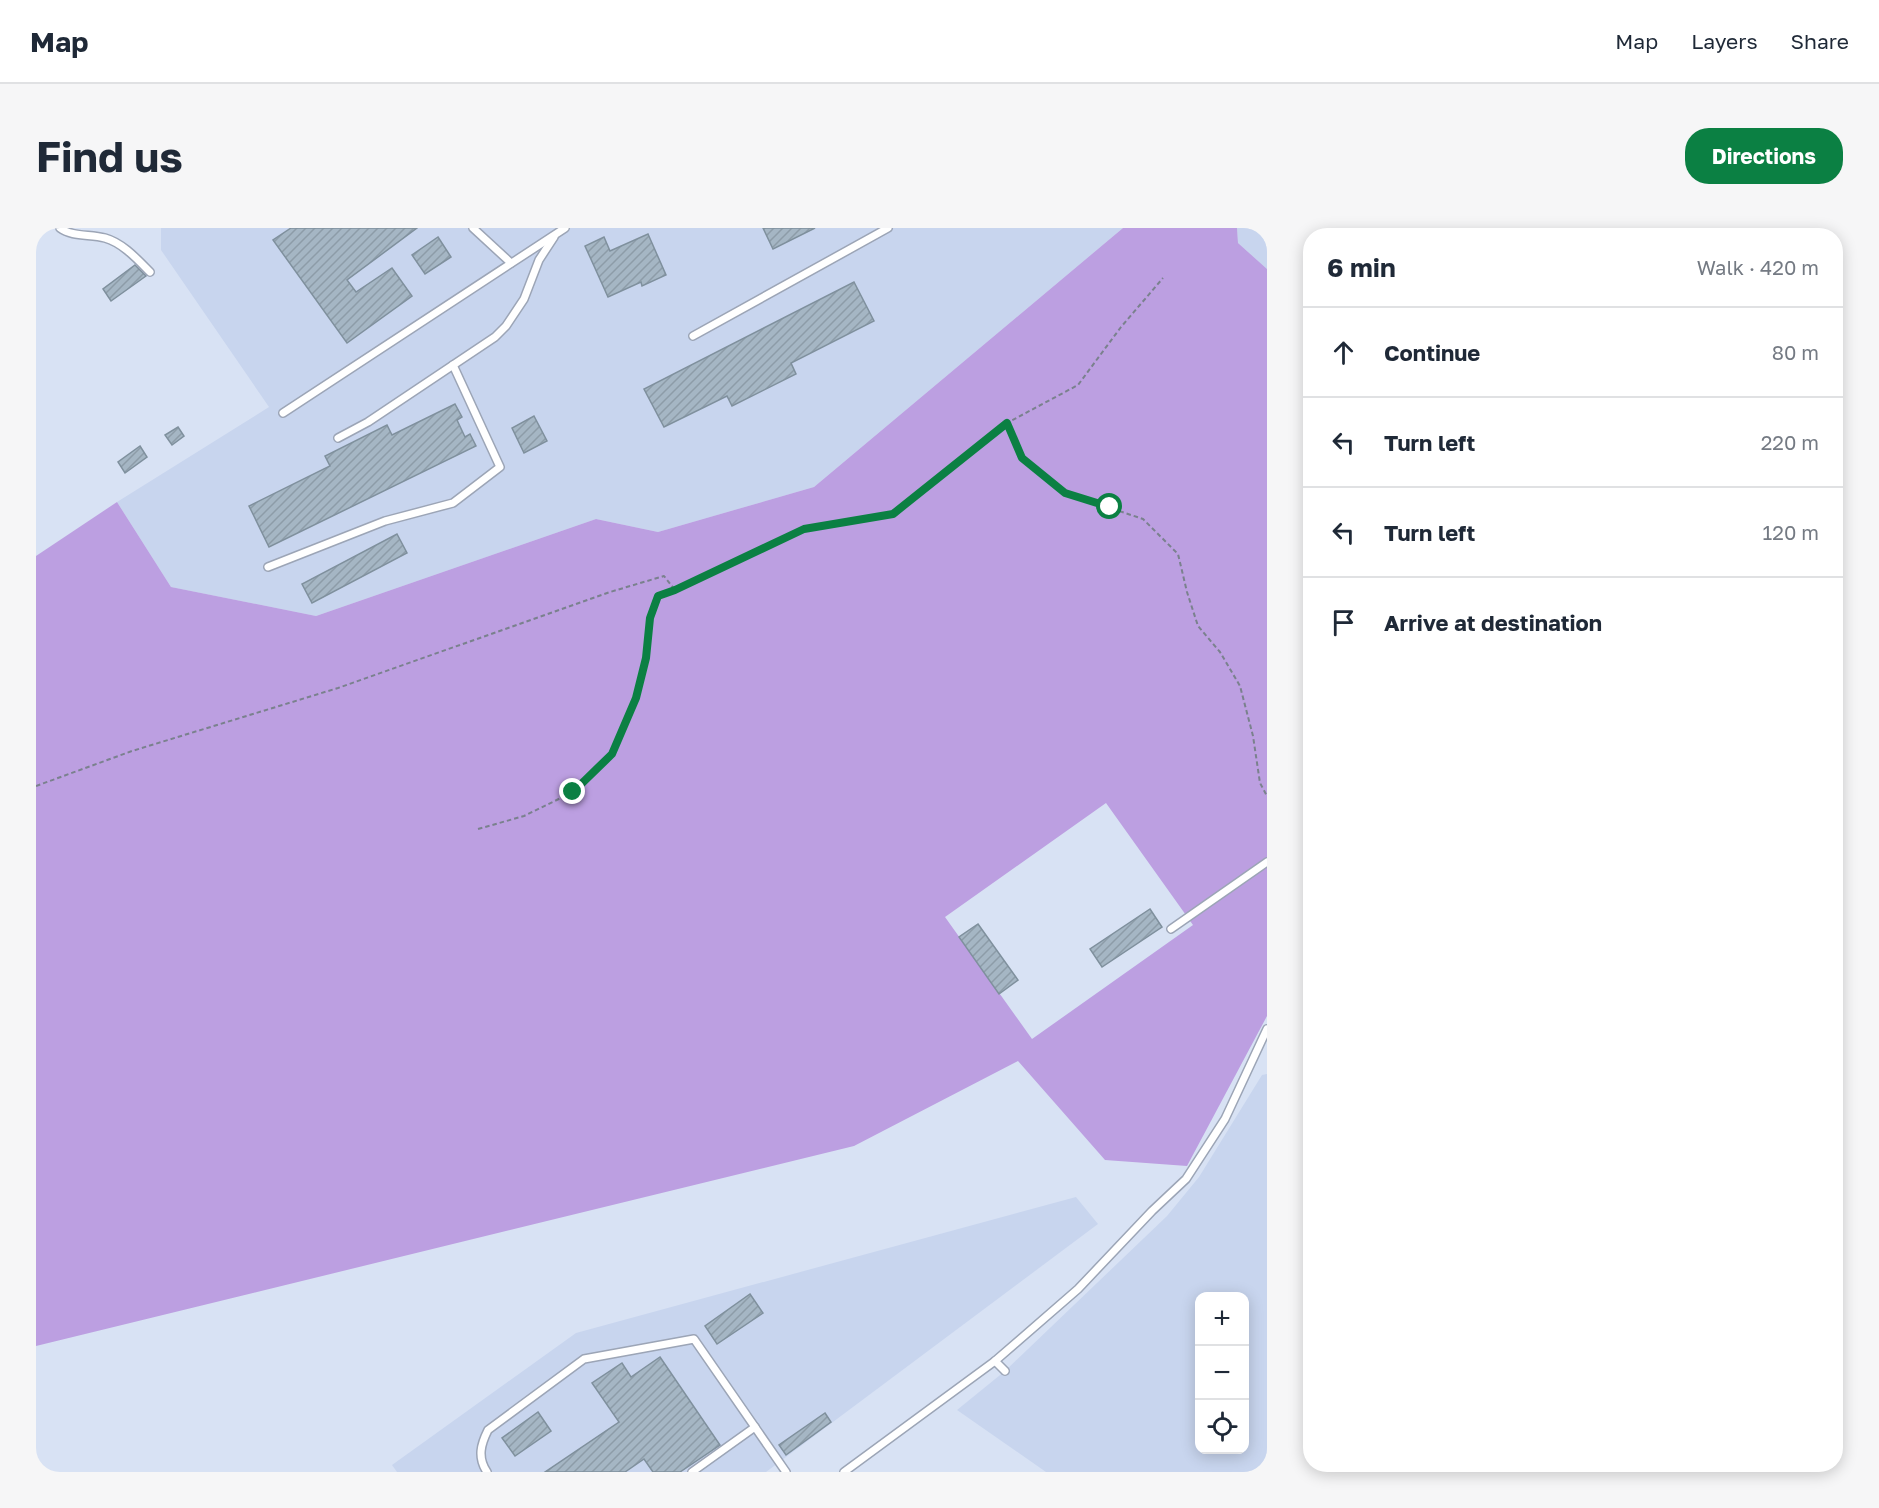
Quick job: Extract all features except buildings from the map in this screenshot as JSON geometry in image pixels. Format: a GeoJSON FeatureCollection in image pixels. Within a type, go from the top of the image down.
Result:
{"type":"FeatureCollection","features":[{"type":"Feature","properties":{"kind":"lane"},"geometry":{"type":"LineString","coordinates":[[60,228],[66,232],[108,239],[130,252],[150,272]]}},
{"type":"Feature","properties":{"kind":"lane"},"geometry":{"type":"LineString","coordinates":[[473,228],[511,263]]}},
{"type":"Feature","properties":{"kind":"lane"},"geometry":{"type":"LineString","coordinates":[[283,412],[565,228]]}},
{"type":"Feature","properties":{"kind":"lane"},"geometry":{"type":"LineString","coordinates":[[693,336],[888,228]]}},
{"type":"Feature","properties":{"kind":"lane"},"geometry":{"type":"LineString","coordinates":[[338,438],[368,422],[495,337],[506,326],[524,299],[539,260],[558,233]]}},
{"type":"Feature","properties":{"kind":"lane"},"geometry":{"type":"LineString","coordinates":[[268,567],[385,521],[453,503],[500,467],[453,365]]}},
{"type":"Feature","properties":{"kind":"lane"},"geometry":{"type":"LineString","coordinates":[[1172,929],[1267,862]]}},
{"type":"Feature","properties":{"kind":"lane"},"geometry":{"type":"LineString","coordinates":[[850,1470],[995,1361],[1078,1289],[1152,1210],[1186,1179],[1225,1119],[1267,1029]]}},
{"type":"Feature","properties":{"kind":"lane"},"geometry":{"type":"LineString","coordinates":[[486,1472],[482,1465],[480,1446],[488,1430],[584,1359],[694,1339],[786,1472]]}},
{"type":"Feature","properties":{"kind":"lane"},"geometry":{"type":"LineString","coordinates":[[995,1361],[1005,1371]]}},
{"type":"Feature","properties":{"kind":"lane"},"geometry":{"type":"LineString","coordinates":[[692,1472],[755,1427]]}},
{"type":"Feature","properties":{"kind":"path"},"geometry":{"type":"LineString","coordinates":[[478,829],[524,816],[573,792],[612,754],[636,698],[646,658],[650,618],[658,596],[804,529],[893,514],[1007,423],[1078,385],[1121,327],[1163,278]]}},
{"type":"Feature","properties":{"kind":"path"},"geometry":{"type":"LineString","coordinates":[[1007,423],[1022,458],[1065,493],[1143,519],[1178,554],[1198,626],[1220,652],[1240,686],[1253,736],[1260,783],[1267,796]]}},
{"type":"Feature","properties":{"kind":"path"},"geometry":{"type":"LineString","coordinates":[[36,786],[132,751],[338,688],[610,592],[663,576],[675,590]]}},
{"type":"Feature","properties":{"kind":"shaded area"},"geometry":{"type":"Polygon","coordinates":[[[161,228],[1123,228],[814,487],[658,532],[596,519],[316,616],[171,587],[117,502],[269,407],[161,250],[161,228]]]}},
{"type":"Feature","properties":{"kind":"shaded area"},"geometry":{"type":"Polygon","coordinates":[[[1123,228],[1237,228],[1238,243],[1267,269],[1267,1016],[1187,1166],[1105,1160],[1018,1061],[854,1146],[36,1346],[36,556],[117,502],[171,587],[316,616],[596,519],[658,532],[814,487],[1123,228]],[[1106,803],[945,917],[1032,1039],[1193,925],[1106,803]]]}},
{"type":"Feature","properties":{"kind":"shaded area"},"geometry":{"type":"Polygon","coordinates":[[[1237,228],[1267,228],[1267,269],[1238,243],[1237,228]]]}},
{"type":"Feature","properties":{"kind":"shaded area"},"geometry":{"type":"Polygon","coordinates":[[[1267,1074],[1267,1472],[1046,1472],[957,1410],[1005,1371],[1167,1216],[1199,1177],[1262,1075],[1267,1074]]]}},
{"type":"Feature","properties":{"kind":"shaded area"},"geometry":{"type":"Polygon","coordinates":[[[1076,1197],[1098,1224],[766,1472],[397,1472],[392,1465],[576,1333],[1076,1197]]]}},
{"type":"Feature","properties":{"kind":"route"},"geometry":{"type":"LineString","coordinates":[[573,792],[612,754],[636,698],[646,658],[650,618],[658,596],[804,529],[893,514],[1007,423],[1022,458],[1065,493],[1110,507]]}}]}
